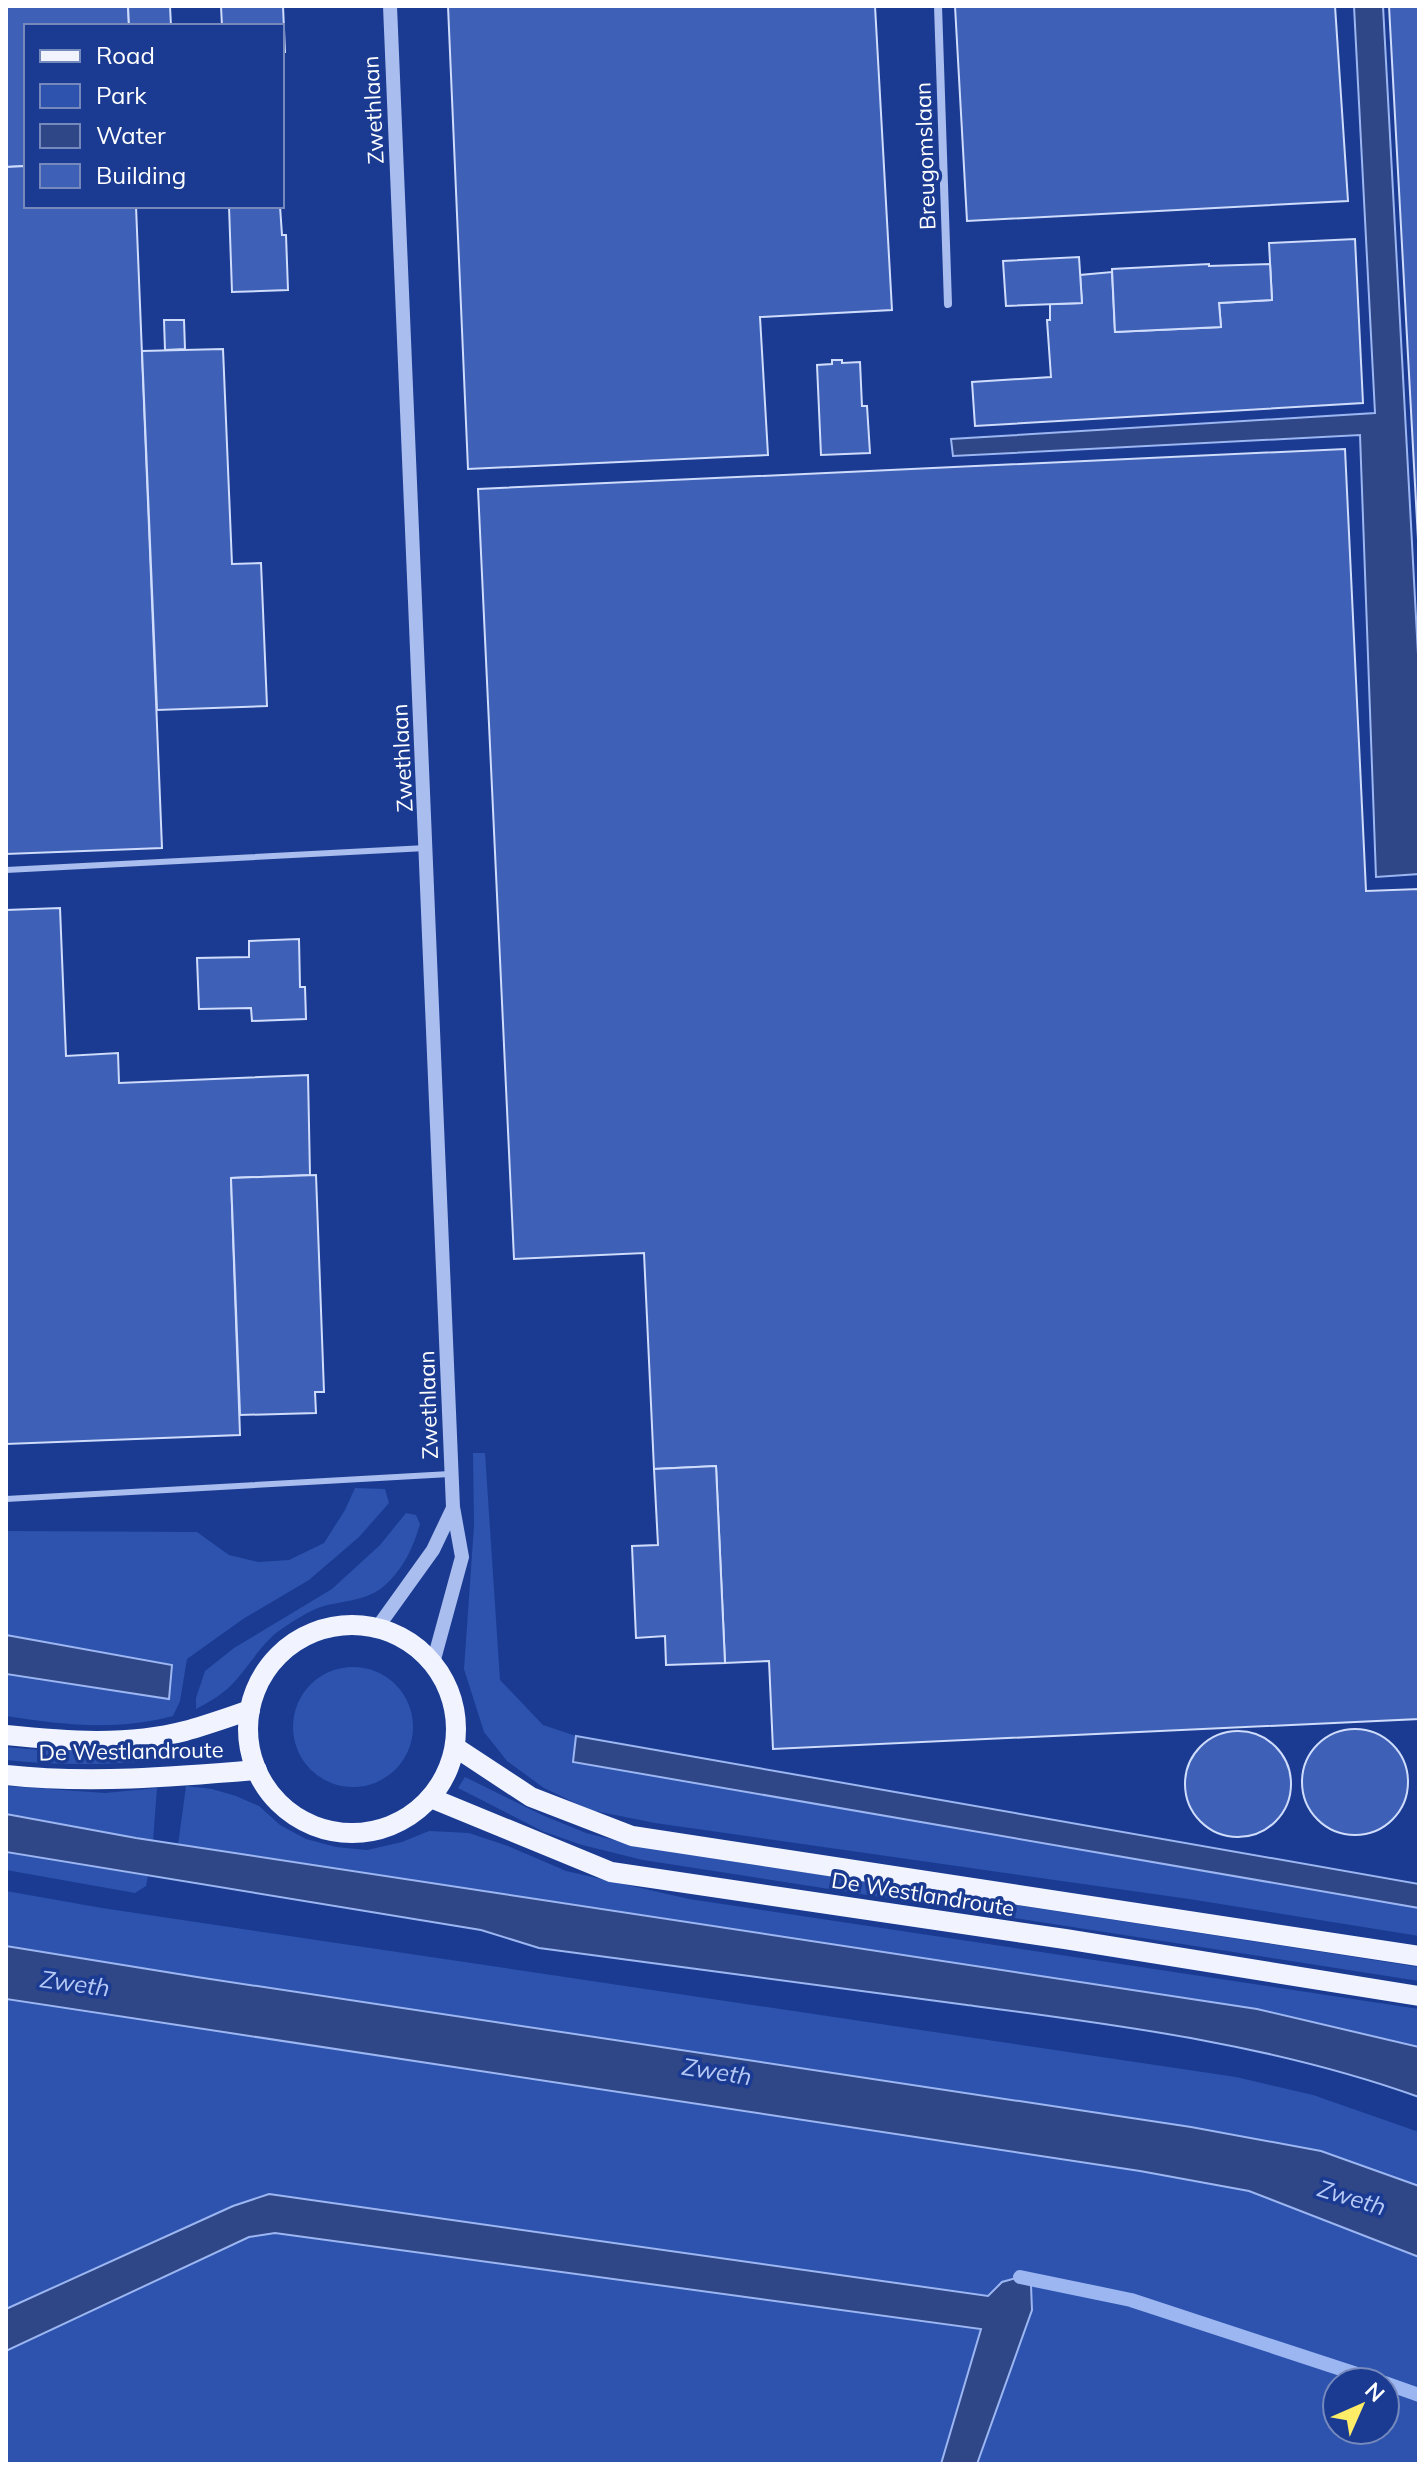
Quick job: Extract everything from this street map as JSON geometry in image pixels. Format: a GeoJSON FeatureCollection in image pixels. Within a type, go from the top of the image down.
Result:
{"type":"FeatureCollection","features":[{"type":"Feature","properties":{"kind":"main road"},"geometry":{"type":"LineString","coordinates":[[360,1625],[377,1628],[407,1641],[433,1663],[449,1688],[453,1702],[457,1732],[455,1747],[446,1774],[431,1798],[411,1815],[371,1832],[336,1832],[303,1821],[270,1792],[257,1770],[249,1740],[250,1710],[271,1664],[296,1641],[326,1628],[360,1625]]}},
{"type":"Feature","properties":{"kind":"main road","name":"De Westlandroute"},"geometry":{"type":"LineString","coordinates":[[6,1735],[43,1739],[123,1740],[183,1732],[250,1710]]}},
{"type":"Feature","properties":{"kind":"main road","name":"De Westlandroute"},"geometry":{"type":"LineString","coordinates":[[455,1747],[531,1797],[632,1836],[1419,1956]]}},
{"type":"Feature","properties":{"kind":"main road","name":"De Westlandroute"},"geometry":{"type":"LineString","coordinates":[[6,1775],[131,1778],[257,1770]]}},
{"type":"Feature","properties":{"kind":"main road","name":"De Westlandroute"},"geometry":{"type":"LineString","coordinates":[[431,1798],[611,1872],[1065,1939],[1419,1996]]}},
{"type":"Feature","properties":{"kind":"street","name":"Zwethlaan"},"geometry":{"type":"LineString","coordinates":[[390,6],[428,848],[453,1507],[462,1557],[433,1663]]}},
{"type":"Feature","properties":{"kind":"street","name":"Breugomslaan"},"geometry":{"type":"LineString","coordinates":[[938,6],[948,304]]}},
{"type":"Feature","properties":{"kind":"street","name":"Zwethlaan"},"geometry":{"type":"LineString","coordinates":[[377,1628],[433,1550],[453,1507]]}},
{"type":"Feature","properties":{"kind":"lane"},"geometry":{"type":"LineString","coordinates":[[6,870],[428,848]]}},
{"type":"Feature","properties":{"kind":"lane"},"geometry":{"type":"LineString","coordinates":[[6,1499],[453,1473]]}},
{"type":"Feature","properties":{"kind":"green space"},"geometry":{"type":"Polygon","coordinates":[[[473,1453],[485,1453],[500,1680],[543,1725],[576,1736],[574,1762],[1419,1908],[1419,1936],[1189,1899],[655,1823],[590,1810],[544,1788],[507,1761],[484,1732],[464,1669],[474,1526],[473,1453]]]}},
{"type":"Feature","properties":{"kind":"green space"},"geometry":{"type":"Polygon","coordinates":[[[355,1488],[385,1489],[389,1503],[359,1537],[309,1580],[243,1619],[187,1659],[180,1701],[173,1716],[131,1724],[90,1725],[6,1716],[6,1674],[169,1699],[172,1666],[6,1635],[6,1531],[197,1532],[229,1555],[258,1562],[289,1560],[324,1543],[355,1488]]]}},
{"type":"Feature","properties":{"kind":"green space"},"geometry":{"type":"Polygon","coordinates":[[[406,1513],[416,1515],[420,1524],[406,1558],[383,1587],[363,1597],[319,1607],[278,1631],[227,1689],[196,1709],[196,1698],[205,1671],[234,1648],[332,1589],[380,1545],[406,1513]]]}},
{"type":"Feature","properties":{"kind":"green space"},"geometry":{"type":"Polygon","coordinates":[[[353,1667],[376,1672],[395,1685],[408,1704],[413,1727],[408,1750],[395,1769],[376,1782],[353,1787],[330,1782],[311,1769],[298,1750],[293,1727],[298,1704],[311,1685],[330,1672],[353,1667]]]}},
{"type":"Feature","properties":{"kind":"green space"},"geometry":{"type":"Polygon","coordinates":[[[6,1747],[89,1751],[172,1747],[170,1759],[88,1764],[6,1760],[6,1747]]]}},
{"type":"Feature","properties":{"kind":"green space"},"geometry":{"type":"Polygon","coordinates":[[[465,1777],[586,1833],[646,1848],[1419,1967],[1419,1981],[643,1860],[582,1845],[542,1831],[458,1788],[465,1777]]]}},
{"type":"Feature","properties":{"kind":"green space"},"geometry":{"type":"Polygon","coordinates":[[[6,1786],[105,1793],[157,1788],[153,1841],[6,1813],[6,1786]]]}},
{"type":"Feature","properties":{"kind":"green space"},"geometry":{"type":"Polygon","coordinates":[[[186,1786],[236,1796],[259,1806],[280,1825],[306,1839],[336,1847],[367,1850],[402,1842],[429,1831],[469,1833],[566,1871],[689,1899],[1419,2009],[1419,2047],[1257,2009],[178,1845],[186,1786]]]}},
{"type":"Feature","properties":{"kind":"green space"},"geometry":{"type":"Polygon","coordinates":[[[6,1852],[148,1876],[146,1886],[135,1893],[6,1870],[6,1852]]]}},
{"type":"Feature","properties":{"kind":"green space"},"geometry":{"type":"Polygon","coordinates":[[[6,1891],[102,1908],[1236,2077],[1313,2095],[1419,2132],[1419,2186],[1321,2151],[1191,2127],[197,1977],[6,1945],[6,1891]]]}},
{"type":"Feature","properties":{"kind":"green space"},"geometry":{"type":"Polygon","coordinates":[[[6,1999],[1140,2171],[1249,2191],[1419,2257],[1419,2464],[977,2464],[1032,2310],[1002,2282],[988,2296],[269,2194],[233,2206],[6,2309],[6,1999]]]}},
{"type":"Feature","properties":{"kind":"green space"},"geometry":{"type":"Polygon","coordinates":[[[274,2233],[982,2329],[941,2464],[6,2464],[6,2351],[249,2237],[274,2233]]]}},
{"type":"Feature","properties":{"kind":"water"},"geometry":{"type":"Polygon","coordinates":[[[1354,6],[1383,6],[1419,673],[1419,874],[1376,877],[1360,435],[953,456],[951,439],[1375,413],[1354,6]]]}},
{"type":"Feature","properties":{"kind":"water"},"geometry":{"type":"Polygon","coordinates":[[[6,1635],[172,1665],[169,1699],[6,1674],[6,1635]]]}},
{"type":"Feature","properties":{"kind":"water"},"geometry":{"type":"Polygon","coordinates":[[[576,1736],[1419,1884],[1419,1908],[573,1762],[576,1736]]]}},
{"type":"Feature","properties":{"kind":"water"},"geometry":{"type":"Polygon","coordinates":[[[6,1814],[136,1838],[1257,2009],[1419,2047],[1419,2097],[1309,2064],[1196,2039],[1082,2020],[539,1948],[481,1930],[6,1852],[6,1814]]]}},
{"type":"Feature","properties":{"kind":"water","name":"Zweth"},"geometry":{"type":"Polygon","coordinates":[[[6,1946],[1191,2127],[1321,2151],[1419,2186],[1419,2257],[1249,2191],[1140,2171],[6,1999],[6,1946]]]}},
{"type":"Feature","properties":{"kind":"water"},"geometry":{"type":"Polygon","coordinates":[[[269,2194],[988,2296],[1002,2282],[1020,2277],[1031,2285],[1032,2310],[977,2464],[941,2464],[981,2329],[275,2233],[249,2237],[6,2351],[6,2309],[233,2206],[269,2194]]]}},
{"type":"Feature","properties":{"kind":"building"},"geometry":{"type":"Polygon","coordinates":[[[6,6],[128,6],[129,24],[24,24],[24,166],[6,167],[6,6]]]}},
{"type":"Feature","properties":{"kind":"building"},"geometry":{"type":"Polygon","coordinates":[[[128,6],[170,6],[171,24],[129,24],[128,6]]]}},
{"type":"Feature","properties":{"kind":"building"},"geometry":{"type":"Polygon","coordinates":[[[221,6],[283,6],[284,24],[222,24],[221,6]]]}},
{"type":"Feature","properties":{"kind":"building"},"geometry":{"type":"Polygon","coordinates":[[[448,6],[875,6],[892,310],[760,317],[768,455],[468,469],[448,6]]]}},
{"type":"Feature","properties":{"kind":"building"},"geometry":{"type":"Polygon","coordinates":[[[955,6],[1335,6],[1348,201],[967,221],[955,6]]]}},
{"type":"Feature","properties":{"kind":"building"},"geometry":{"type":"Polygon","coordinates":[[[1389,6],[1419,6],[1419,558],[1389,6]]]}},
{"type":"Feature","properties":{"kind":"building"},"geometry":{"type":"Polygon","coordinates":[[[24,166],[24,208],[136,208],[162,848],[6,854],[6,167],[24,166]]]}},
{"type":"Feature","properties":{"kind":"building"},"geometry":{"type":"Polygon","coordinates":[[[229,208],[280,208],[282,235],[286,235],[288,290],[232,292],[229,208]]]}},
{"type":"Feature","properties":{"kind":"building"},"geometry":{"type":"Polygon","coordinates":[[[1355,239],[1363,403],[975,426],[972,382],[1051,377],[1047,320],[1050,320],[1050,304],[1082,303],[1080,275],[1112,272],[1115,332],[1221,327],[1219,303],[1272,300],[1269,243],[1355,239]]]}},
{"type":"Feature","properties":{"kind":"building"},"geometry":{"type":"Polygon","coordinates":[[[1079,257],[1082,303],[1006,306],[1003,261],[1079,257]]]}},
{"type":"Feature","properties":{"kind":"building"},"geometry":{"type":"Polygon","coordinates":[[[1270,264],[1272,300],[1219,303],[1221,327],[1115,332],[1112,269],[1270,264]]]}},
{"type":"Feature","properties":{"kind":"building"},"geometry":{"type":"Polygon","coordinates":[[[164,320],[184,320],[185,349],[165,350],[164,320]]]}},
{"type":"Feature","properties":{"kind":"building"},"geometry":{"type":"Polygon","coordinates":[[[223,349],[232,564],[261,563],[267,706],[157,710],[142,351],[223,349]]]}},
{"type":"Feature","properties":{"kind":"building"},"geometry":{"type":"Polygon","coordinates":[[[832,360],[860,362],[862,406],[867,406],[870,453],[821,455],[817,365],[832,364],[832,360]]]}},
{"type":"Feature","properties":{"kind":"building"},"geometry":{"type":"Polygon","coordinates":[[[1345,449],[1366,891],[1419,889],[1419,1719],[773,1749],[769,1661],[725,1663],[716,1466],[654,1469],[644,1253],[514,1259],[478,489],[1345,449]]]}},
{"type":"Feature","properties":{"kind":"building"},"geometry":{"type":"Polygon","coordinates":[[[60,908],[66,1056],[118,1053],[119,1083],[308,1075],[310,1175],[231,1178],[240,1435],[6,1444],[6,910],[60,908]]]}},
{"type":"Feature","properties":{"kind":"building"},"geometry":{"type":"Polygon","coordinates":[[[299,939],[300,987],[305,987],[306,1019],[252,1021],[251,1008],[199,1009],[197,958],[249,957],[249,941],[299,939]]]}},
{"type":"Feature","properties":{"kind":"building"},"geometry":{"type":"Polygon","coordinates":[[[316,1175],[324,1392],[315,1392],[316,1413],[240,1415],[231,1178],[316,1175]]]}},
{"type":"Feature","properties":{"kind":"building"},"geometry":{"type":"Polygon","coordinates":[[[716,1466],[725,1663],[666,1665],[665,1636],[636,1638],[632,1546],[658,1545],[654,1469],[716,1466]]]}},
{"type":"Feature","properties":{"kind":"building"},"geometry":{"type":"Polygon","coordinates":[[[1355,1729],[1375,1733],[1392,1745],[1404,1762],[1408,1782],[1404,1802],[1392,1819],[1375,1831],[1355,1835],[1335,1831],[1318,1819],[1306,1802],[1302,1782],[1306,1762],[1318,1745],[1335,1733],[1355,1729]]]}},
{"type":"Feature","properties":{"kind":"building"},"geometry":{"type":"Polygon","coordinates":[[[1238,1731],[1258,1735],[1275,1747],[1287,1764],[1291,1784],[1287,1804],[1275,1821],[1258,1833],[1238,1837],[1218,1833],[1201,1821],[1189,1804],[1185,1784],[1189,1764],[1201,1747],[1218,1735],[1238,1731]]]}},
{"type":"Feature","properties":{"kind":"waterway"},"geometry":{"type":"LineString","coordinates":[[1020,2277],[1131,2300],[1332,2366]]}},
{"type":"Feature","properties":{"kind":"waterway"},"geometry":{"type":"LineString","coordinates":[[1401,2389],[1419,2395]]}}]}
